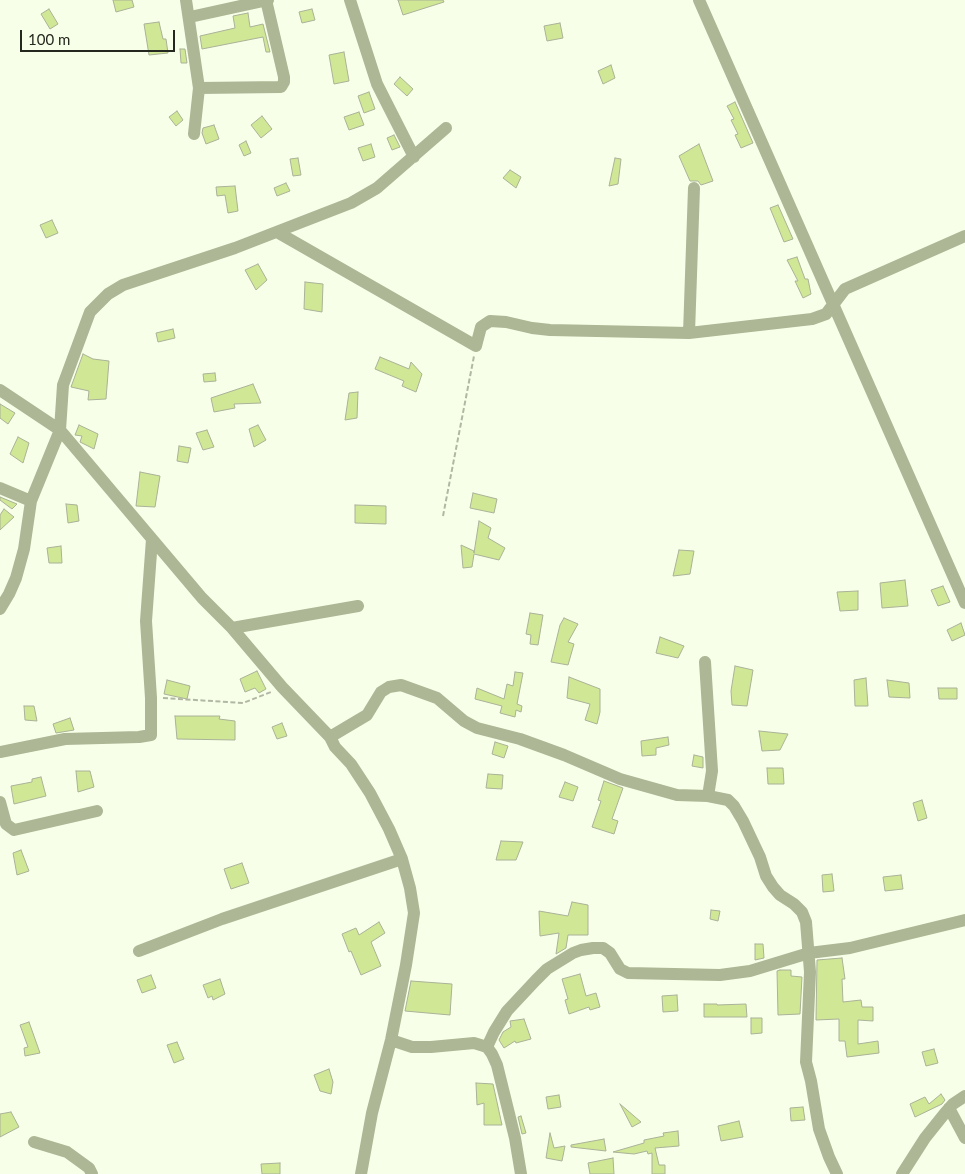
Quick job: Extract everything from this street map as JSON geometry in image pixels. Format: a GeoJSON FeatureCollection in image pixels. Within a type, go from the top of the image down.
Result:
{"type":"FeatureCollection","features":[{"type":"Feature","properties":{"kind":"street"},"geometry":{"type":"LineString","coordinates":[[186,0],[199,88],[194,134]]}},
{"type":"Feature","properties":{"kind":"street"},"geometry":{"type":"LineString","coordinates":[[190,17],[267,0],[284,77],[281,88],[199,88]]}},
{"type":"Feature","properties":{"kind":"street"},"geometry":{"type":"LineString","coordinates":[[350,0],[377,84],[414,157]]}},
{"type":"Feature","properties":{"kind":"street"},"geometry":{"type":"LineString","coordinates":[[699,0],[965,602]]}},
{"type":"Feature","properties":{"kind":"street"},"geometry":{"type":"LineString","coordinates":[[0,609],[16,578],[24,550],[31,501],[60,430],[63,384],[90,312],[108,294],[124,285],[234,248],[351,203],[366,195],[414,157],[446,128]]}},
{"type":"Feature","properties":{"kind":"street"},"geometry":{"type":"LineString","coordinates":[[690,333],[694,188]]}},
{"type":"Feature","properties":{"kind":"street"},"geometry":{"type":"LineString","coordinates":[[277,232],[476,346],[481,327],[490,321],[550,330],[690,333],[812,319],[826,314],[845,289],[965,236]]}},
{"type":"Feature","properties":{"kind":"street"},"geometry":{"type":"LineString","coordinates":[[0,390],[60,430],[202,598],[232,628],[282,687],[330,737],[335,747],[351,764],[370,793],[389,829],[402,859],[410,888],[414,913],[391,1040],[372,1113],[361,1174]]}},
{"type":"Feature","properties":{"kind":"street"},"geometry":{"type":"LineString","coordinates":[[0,488],[31,501]]}},
{"type":"Feature","properties":{"kind":"street"},"geometry":{"type":"LineString","coordinates":[[0,752],[65,739],[139,737],[151,734],[151,698],[146,621],[152,539]]}},
{"type":"Feature","properties":{"kind":"street"},"geometry":{"type":"LineString","coordinates":[[232,628],[358,606]]}},
{"type":"Feature","properties":{"kind":"street"},"geometry":{"type":"LineString","coordinates":[[705,662],[712,770],[708,796]]}},
{"type":"Feature","properties":{"kind":"street"},"geometry":{"type":"LineString","coordinates":[[330,737],[367,715],[381,692],[389,687],[401,685],[437,698],[464,721],[477,728],[520,739],[638,785],[677,795],[708,796],[728,800],[734,806],[760,857],[766,876],[773,888],[780,896],[794,904],[802,912],[806,922],[810,972],[806,1062],[819,1129],[837,1174]]}},
{"type":"Feature","properties":{"kind":"street"},"geometry":{"type":"LineString","coordinates":[[0,802],[6,824],[14,830],[97,811]]}},
{"type":"Feature","properties":{"kind":"street"},"geometry":{"type":"LineString","coordinates":[[139,951],[222,919],[402,859]]}},
{"type":"Feature","properties":{"kind":"street"},"geometry":{"type":"LineString","coordinates":[[487,1047],[507,1011],[536,980],[547,969],[581,950],[603,948],[610,952],[620,969],[628,973],[720,975],[750,971],[809,953],[850,948],[965,920]]}},
{"type":"Feature","properties":{"kind":"street"},"geometry":{"type":"LineString","coordinates":[[391,1040],[412,1047],[474,1043],[487,1047],[497,1065],[515,1138],[521,1174]]}},
{"type":"Feature","properties":{"kind":"street"},"geometry":{"type":"LineString","coordinates":[[902,1174],[925,1138],[949,1108],[965,1096]]}},
{"type":"Feature","properties":{"kind":"street"},"geometry":{"type":"LineString","coordinates":[[949,1108],[965,1138]]}},
{"type":"Feature","properties":{"kind":"street"},"geometry":{"type":"LineString","coordinates":[[34,1142],[67,1152],[89,1168],[92,1174]]}},
{"type":"Feature","properties":{"kind":"path"},"geometry":{"type":"LineString","coordinates":[[444,516],[476,346]]}},
{"type":"Feature","properties":{"kind":"path"},"geometry":{"type":"LineString","coordinates":[[151,698],[243,703],[282,687]]}},
{"type":"Feature","properties":{"kind":"building"},"geometry":{"type":"Polygon","coordinates":[[[113,0],[132,0],[134,7],[116,12],[113,0]]]}},
{"type":"Feature","properties":{"kind":"building"},"geometry":{"type":"Polygon","coordinates":[[[398,0],[443,0],[444,2],[403,15],[398,0]]]}},
{"type":"Feature","properties":{"kind":"building"},"geometry":{"type":"Polygon","coordinates":[[[49,9],[58,24],[50,29],[41,14],[49,9]]]}},
{"type":"Feature","properties":{"kind":"building"},"geometry":{"type":"Polygon","coordinates":[[[312,9],[315,20],[302,23],[299,12],[312,9]]]}},
{"type":"Feature","properties":{"kind":"building"},"geometry":{"type":"Polygon","coordinates":[[[248,13],[250,27],[263,24],[270,52],[266,52],[263,37],[202,49],[200,36],[235,28],[233,16],[248,13]]]}},
{"type":"Feature","properties":{"kind":"building"},"geometry":{"type":"Polygon","coordinates":[[[159,22],[163,39],[166,39],[168,53],[149,55],[144,24],[159,22]]]}},
{"type":"Feature","properties":{"kind":"building"},"geometry":{"type":"Polygon","coordinates":[[[560,23],[563,38],[547,41],[544,26],[560,23]]]}},
{"type":"Feature","properties":{"kind":"building"},"geometry":{"type":"Polygon","coordinates":[[[180,49],[185,49],[187,63],[181,63],[180,49]]]}},
{"type":"Feature","properties":{"kind":"building"},"geometry":{"type":"Polygon","coordinates":[[[344,52],[349,81],[334,84],[329,55],[344,52]]]}},
{"type":"Feature","properties":{"kind":"building"},"geometry":{"type":"Polygon","coordinates":[[[611,65],[615,78],[603,84],[598,71],[611,65]]]}},
{"type":"Feature","properties":{"kind":"building"},"geometry":{"type":"Polygon","coordinates":[[[400,77],[413,89],[407,96],[394,84],[400,77]]]}},
{"type":"Feature","properties":{"kind":"building"},"geometry":{"type":"Polygon","coordinates":[[[369,92],[375,109],[364,113],[358,96],[369,92]]]}},
{"type":"Feature","properties":{"kind":"building"},"geometry":{"type":"Polygon","coordinates":[[[735,102],[753,143],[741,148],[735,135],[738,134],[731,120],[734,119],[727,106],[735,102]]]}},
{"type":"Feature","properties":{"kind":"building"},"geometry":{"type":"Polygon","coordinates":[[[177,111],[183,120],[176,126],[169,117],[177,111]]]}},
{"type":"Feature","properties":{"kind":"building"},"geometry":{"type":"Polygon","coordinates":[[[359,112],[364,125],[349,130],[344,117],[359,112]]]}},
{"type":"Feature","properties":{"kind":"building"},"geometry":{"type":"Polygon","coordinates":[[[262,116],[272,129],[261,138],[251,125],[262,116]]]}},
{"type":"Feature","properties":{"kind":"building"},"geometry":{"type":"Polygon","coordinates":[[[214,125],[219,139],[206,144],[202,133],[203,128],[214,125]]]}},
{"type":"Feature","properties":{"kind":"building"},"geometry":{"type":"Polygon","coordinates":[[[394,135],[400,147],[392,150],[387,138],[394,135]]]}},
{"type":"Feature","properties":{"kind":"building"},"geometry":{"type":"Polygon","coordinates":[[[246,141],[251,153],[244,156],[239,145],[246,141]]]}},
{"type":"Feature","properties":{"kind":"building"},"geometry":{"type":"Polygon","coordinates":[[[371,144],[375,157],[363,161],[358,148],[371,144]]]}},
{"type":"Feature","properties":{"kind":"building"},"geometry":{"type":"Polygon","coordinates":[[[699,144],[713,181],[701,185],[698,181],[690,181],[679,156],[699,144]]]}},
{"type":"Feature","properties":{"kind":"building"},"geometry":{"type":"Polygon","coordinates":[[[298,158],[301,175],[293,176],[290,159],[298,158]]]}},
{"type":"Feature","properties":{"kind":"building"},"geometry":{"type":"Polygon","coordinates":[[[615,158],[621,159],[618,184],[609,186],[615,158]]]}},
{"type":"Feature","properties":{"kind":"building"},"geometry":{"type":"Polygon","coordinates":[[[510,170],[521,177],[516,188],[503,178],[510,170]]]}},
{"type":"Feature","properties":{"kind":"building"},"geometry":{"type":"Polygon","coordinates":[[[286,183],[290,191],[277,196],[274,188],[286,183]]]}},
{"type":"Feature","properties":{"kind":"building"},"geometry":{"type":"Polygon","coordinates":[[[235,186],[238,211],[228,213],[225,195],[217,196],[216,187],[235,186]]]}},
{"type":"Feature","properties":{"kind":"building"},"geometry":{"type":"Polygon","coordinates":[[[778,205],[793,239],[784,242],[770,208],[778,205]]]}},
{"type":"Feature","properties":{"kind":"building"},"geometry":{"type":"Polygon","coordinates":[[[52,220],[58,233],[46,238],[40,225],[52,220]]]}},
{"type":"Feature","properties":{"kind":"building"},"geometry":{"type":"Polygon","coordinates":[[[797,257],[805,279],[808,279],[811,294],[803,298],[795,281],[798,281],[787,260],[797,257]]]}},
{"type":"Feature","properties":{"kind":"building"},"geometry":{"type":"Polygon","coordinates":[[[258,264],[267,280],[256,290],[245,270],[258,264]]]}},
{"type":"Feature","properties":{"kind":"building"},"geometry":{"type":"Polygon","coordinates":[[[305,282],[323,284],[322,312],[304,309],[305,282]]]}},
{"type":"Feature","properties":{"kind":"building"},"geometry":{"type":"Polygon","coordinates":[[[173,329],[175,338],[158,342],[156,333],[173,329]]]}},
{"type":"Feature","properties":{"kind":"building"},"geometry":{"type":"Polygon","coordinates":[[[83,354],[93,359],[109,361],[106,399],[88,400],[89,391],[71,387],[83,354]]]}},
{"type":"Feature","properties":{"kind":"building"},"geometry":{"type":"Polygon","coordinates":[[[380,357],[409,369],[411,362],[422,374],[416,392],[402,386],[404,381],[375,369],[380,357]]]}},
{"type":"Feature","properties":{"kind":"building"},"geometry":{"type":"Polygon","coordinates":[[[215,373],[216,381],[204,382],[203,374],[215,373]]]}},
{"type":"Feature","properties":{"kind":"building"},"geometry":{"type":"Polygon","coordinates":[[[253,384],[261,403],[234,404],[235,408],[214,412],[211,398],[253,384]]]}},
{"type":"Feature","properties":{"kind":"building"},"geometry":{"type":"Polygon","coordinates":[[[358,392],[357,418],[345,420],[349,393],[358,392]]]}},
{"type":"Feature","properties":{"kind":"building"},"geometry":{"type":"Polygon","coordinates":[[[0,404],[15,413],[8,424],[0,418],[0,404]]]}},
{"type":"Feature","properties":{"kind":"building"},"geometry":{"type":"Polygon","coordinates":[[[79,425],[98,434],[94,449],[80,442],[82,436],[75,435],[79,425]]]}},
{"type":"Feature","properties":{"kind":"building"},"geometry":{"type":"Polygon","coordinates":[[[258,425],[266,440],[254,447],[249,429],[258,425]]]}},
{"type":"Feature","properties":{"kind":"building"},"geometry":{"type":"Polygon","coordinates":[[[207,430],[214,447],[203,450],[196,433],[207,430]]]}},
{"type":"Feature","properties":{"kind":"building"},"geometry":{"type":"Polygon","coordinates":[[[18,437],[29,443],[23,463],[10,454],[18,437]]]}},
{"type":"Feature","properties":{"kind":"building"},"geometry":{"type":"Polygon","coordinates":[[[179,446],[191,448],[188,463],[177,461],[179,446]]]}},
{"type":"Feature","properties":{"kind":"building"},"geometry":{"type":"Polygon","coordinates":[[[140,472],[160,476],[155,507],[136,506],[140,472]]]}},
{"type":"Feature","properties":{"kind":"building"},"geometry":{"type":"Polygon","coordinates":[[[473,493],[497,499],[494,513],[470,508],[473,493]]]}},
{"type":"Feature","properties":{"kind":"building"},"geometry":{"type":"Polygon","coordinates":[[[0,497],[17,504],[12,509],[0,500],[0,497]]]}},
{"type":"Feature","properties":{"kind":"building"},"geometry":{"type":"Polygon","coordinates":[[[66,504],[77,505],[79,521],[68,523],[66,504]]]}},
{"type":"Feature","properties":{"kind":"building"},"geometry":{"type":"Polygon","coordinates":[[[355,505],[386,506],[386,524],[355,523],[355,505]]]}},
{"type":"Feature","properties":{"kind":"building"},"geometry":{"type":"Polygon","coordinates":[[[4,509],[14,517],[0,530],[0,515],[4,509]]]}},
{"type":"Feature","properties":{"kind":"building"},"geometry":{"type":"Polygon","coordinates":[[[479,521],[491,528],[488,538],[505,548],[499,560],[474,554],[472,567],[463,568],[461,545],[474,551],[474,553],[479,521]]]}},
{"type":"Feature","properties":{"kind":"building"},"geometry":{"type":"Polygon","coordinates":[[[61,546],[62,563],[49,563],[47,548],[61,546]]]}},
{"type":"Feature","properties":{"kind":"building"},"geometry":{"type":"Polygon","coordinates":[[[679,550],[694,551],[690,574],[673,576],[679,550]]]}},
{"type":"Feature","properties":{"kind":"building"},"geometry":{"type":"Polygon","coordinates":[[[905,580],[908,606],[882,608],[880,583],[905,580]]]}},
{"type":"Feature","properties":{"kind":"building"},"geometry":{"type":"Polygon","coordinates":[[[943,586],[950,602],[938,606],[931,590],[943,586]]]}},
{"type":"Feature","properties":{"kind":"building"},"geometry":{"type":"Polygon","coordinates":[[[858,591],[858,610],[840,611],[837,592],[858,591]]]}},
{"type":"Feature","properties":{"kind":"building"},"geometry":{"type":"Polygon","coordinates":[[[530,613],[543,615],[538,645],[530,644],[531,635],[526,634],[530,613]]]}},
{"type":"Feature","properties":{"kind":"building"},"geometry":{"type":"Polygon","coordinates":[[[564,618],[578,624],[568,642],[574,644],[568,665],[551,662],[560,625],[564,618]]]}},
{"type":"Feature","properties":{"kind":"building"},"geometry":{"type":"Polygon","coordinates":[[[961,623],[965,635],[952,641],[947,630],[961,623]]]}},
{"type":"Feature","properties":{"kind":"building"},"geometry":{"type":"Polygon","coordinates":[[[660,637],[684,646],[678,658],[656,653],[660,637]]]}},
{"type":"Feature","properties":{"kind":"building"},"geometry":{"type":"Polygon","coordinates":[[[735,666],[753,670],[747,706],[732,705],[731,691],[735,666]]]}},
{"type":"Feature","properties":{"kind":"building"},"geometry":{"type":"Polygon","coordinates":[[[257,671],[266,689],[259,693],[255,688],[245,692],[240,679],[257,671]]]}},
{"type":"Feature","properties":{"kind":"building"},"geometry":{"type":"Polygon","coordinates":[[[515,672],[523,673],[517,704],[522,706],[521,712],[516,710],[515,717],[500,713],[502,706],[475,699],[477,688],[504,699],[507,684],[513,686],[515,672]]]}},
{"type":"Feature","properties":{"kind":"building"},"geometry":{"type":"Polygon","coordinates":[[[569,677],[600,689],[600,712],[597,724],[585,720],[590,704],[567,698],[569,677]]]}},
{"type":"Feature","properties":{"kind":"building"},"geometry":{"type":"Polygon","coordinates":[[[866,678],[868,706],[855,706],[854,680],[866,678]]]}},
{"type":"Feature","properties":{"kind":"building"},"geometry":{"type":"Polygon","coordinates":[[[167,680],[190,686],[187,699],[164,694],[167,680]]]}},
{"type":"Feature","properties":{"kind":"building"},"geometry":{"type":"Polygon","coordinates":[[[887,680],[909,683],[910,698],[889,697],[887,680]]]}},
{"type":"Feature","properties":{"kind":"building"},"geometry":{"type":"Polygon","coordinates":[[[938,688],[957,688],[957,699],[939,699],[938,688]]]}},
{"type":"Feature","properties":{"kind":"building"},"geometry":{"type":"Polygon","coordinates":[[[24,706],[34,706],[37,721],[25,720],[24,706]]]}},
{"type":"Feature","properties":{"kind":"building"},"geometry":{"type":"Polygon","coordinates":[[[175,716],[220,716],[219,719],[235,721],[235,740],[177,739],[175,716]]]}},
{"type":"Feature","properties":{"kind":"building"},"geometry":{"type":"Polygon","coordinates":[[[70,718],[74,730],[56,733],[53,724],[70,718]]]}},
{"type":"Feature","properties":{"kind":"building"},"geometry":{"type":"Polygon","coordinates":[[[282,723],[287,736],[277,739],[272,727],[282,723]]]}},
{"type":"Feature","properties":{"kind":"building"},"geometry":{"type":"Polygon","coordinates":[[[759,731],[788,734],[780,750],[762,751],[759,731]]]}},
{"type":"Feature","properties":{"kind":"building"},"geometry":{"type":"Polygon","coordinates":[[[668,737],[669,745],[656,748],[656,755],[642,756],[641,741],[668,737]]]}},
{"type":"Feature","properties":{"kind":"building"},"geometry":{"type":"Polygon","coordinates":[[[495,742],[508,746],[504,758],[492,754],[495,742]]]}},
{"type":"Feature","properties":{"kind":"building"},"geometry":{"type":"Polygon","coordinates":[[[694,755],[703,757],[703,768],[692,766],[694,755]]]}},
{"type":"Feature","properties":{"kind":"building"},"geometry":{"type":"Polygon","coordinates":[[[767,768],[783,768],[784,784],[768,784],[767,768]]]}},
{"type":"Feature","properties":{"kind":"building"},"geometry":{"type":"Polygon","coordinates":[[[76,771],[90,771],[94,787],[78,792],[76,771]]]}},
{"type":"Feature","properties":{"kind":"building"},"geometry":{"type":"Polygon","coordinates":[[[488,774],[503,775],[502,789],[486,788],[488,774]]]}},
{"type":"Feature","properties":{"kind":"building"},"geometry":{"type":"Polygon","coordinates":[[[41,777],[46,796],[14,804],[11,786],[32,782],[32,779],[41,777]]]}},
{"type":"Feature","properties":{"kind":"building"},"geometry":{"type":"Polygon","coordinates":[[[604,781],[623,788],[612,819],[618,821],[614,834],[592,827],[601,801],[598,800],[604,781]]]}},
{"type":"Feature","properties":{"kind":"building"},"geometry":{"type":"Polygon","coordinates":[[[565,782],[578,787],[573,801],[559,797],[565,782]]]}},
{"type":"Feature","properties":{"kind":"building"},"geometry":{"type":"Polygon","coordinates":[[[922,800],[927,818],[918,821],[913,803],[922,800]]]}},
{"type":"Feature","properties":{"kind":"building"},"geometry":{"type":"Polygon","coordinates":[[[501,841],[523,842],[516,860],[496,860],[501,841]]]}},
{"type":"Feature","properties":{"kind":"building"},"geometry":{"type":"Polygon","coordinates":[[[21,850],[29,871],[17,875],[13,853],[21,850]]]}},
{"type":"Feature","properties":{"kind":"building"},"geometry":{"type":"Polygon","coordinates":[[[242,863],[249,883],[231,889],[224,869],[242,863]]]}},
{"type":"Feature","properties":{"kind":"building"},"geometry":{"type":"Polygon","coordinates":[[[832,874],[834,891],[823,892],[822,875],[832,874]]]}},
{"type":"Feature","properties":{"kind":"building"},"geometry":{"type":"Polygon","coordinates":[[[901,875],[903,889],[885,891],[883,877],[901,875]]]}},
{"type":"Feature","properties":{"kind":"building"},"geometry":{"type":"Polygon","coordinates":[[[572,902],[588,905],[588,935],[568,935],[566,948],[556,954],[559,933],[540,936],[539,911],[568,916],[572,902]]]}},
{"type":"Feature","properties":{"kind":"building"},"geometry":{"type":"Polygon","coordinates":[[[711,910],[720,911],[718,921],[710,919],[711,910]]]}},
{"type":"Feature","properties":{"kind":"building"},"geometry":{"type":"Polygon","coordinates":[[[379,922],[385,933],[371,942],[381,966],[361,975],[342,934],[356,928],[359,935],[379,922]]]}},
{"type":"Feature","properties":{"kind":"building"},"geometry":{"type":"Polygon","coordinates":[[[755,944],[763,944],[764,958],[755,960],[755,944]]]}},
{"type":"Feature","properties":{"kind":"building"},"geometry":{"type":"Polygon","coordinates":[[[842,958],[845,979],[842,979],[843,1002],[861,1000],[862,1007],[873,1007],[873,1021],[858,1020],[858,1044],[878,1041],[879,1053],[847,1057],[845,1041],[839,1041],[839,1019],[816,1020],[817,960],[842,958]]]}},
{"type":"Feature","properties":{"kind":"building"},"geometry":{"type":"Polygon","coordinates":[[[791,970],[791,976],[802,977],[800,1014],[778,1015],[777,971],[791,970]]]}},
{"type":"Feature","properties":{"kind":"building"},"geometry":{"type":"Polygon","coordinates":[[[580,974],[586,996],[596,993],[600,1007],[590,1010],[589,1007],[569,1014],[565,1000],[568,999],[562,979],[580,974]]]}},
{"type":"Feature","properties":{"kind":"building"},"geometry":{"type":"Polygon","coordinates":[[[151,975],[156,988],[142,993],[137,980],[151,975]]]}},
{"type":"Feature","properties":{"kind":"building"},"geometry":{"type":"Polygon","coordinates":[[[220,979],[225,994],[213,1000],[212,996],[208,998],[203,985],[220,979]]]}},
{"type":"Feature","properties":{"kind":"building"},"geometry":{"type":"Polygon","coordinates":[[[411,981],[452,984],[450,1015],[405,1011],[411,981]]]}},
{"type":"Feature","properties":{"kind":"building"},"geometry":{"type":"Polygon","coordinates":[[[677,995],[678,1011],[663,1012],[662,996],[677,995]]]}},
{"type":"Feature","properties":{"kind":"building"},"geometry":{"type":"Polygon","coordinates":[[[704,1004],[746,1004],[747,1017],[704,1017],[704,1004]]]}},
{"type":"Feature","properties":{"kind":"building"},"geometry":{"type":"Polygon","coordinates":[[[751,1018],[762,1018],[762,1033],[751,1034],[751,1018]]]}},
{"type":"Feature","properties":{"kind":"building"},"geometry":{"type":"Polygon","coordinates":[[[524,1019],[531,1039],[516,1043],[515,1041],[504,1048],[499,1040],[503,1032],[511,1027],[510,1021],[524,1019]]]}},
{"type":"Feature","properties":{"kind":"building"},"geometry":{"type":"Polygon","coordinates":[[[29,1022],[40,1053],[25,1056],[24,1048],[28,1047],[20,1025],[29,1022]]]}},
{"type":"Feature","properties":{"kind":"building"},"geometry":{"type":"Polygon","coordinates":[[[177,1042],[184,1059],[174,1063],[167,1045],[177,1042]]]}},
{"type":"Feature","properties":{"kind":"building"},"geometry":{"type":"Polygon","coordinates":[[[934,1049],[938,1063],[926,1066],[922,1052],[934,1049]]]}},
{"type":"Feature","properties":{"kind":"building"},"geometry":{"type":"Polygon","coordinates":[[[329,1069],[333,1082],[331,1094],[320,1091],[314,1075],[329,1069]]]}},
{"type":"Feature","properties":{"kind":"building"},"geometry":{"type":"Polygon","coordinates":[[[476,1083],[493,1084],[502,1125],[484,1125],[484,1103],[477,1105],[476,1083]]]}},
{"type":"Feature","properties":{"kind":"building"},"geometry":{"type":"Polygon","coordinates":[[[941,1094],[945,1100],[942,1104],[915,1117],[910,1104],[925,1097],[929,1104],[941,1094]]]}},
{"type":"Feature","properties":{"kind":"building"},"geometry":{"type":"Polygon","coordinates":[[[559,1095],[561,1107],[548,1109],[546,1097],[559,1095]]]}},
{"type":"Feature","properties":{"kind":"building"},"geometry":{"type":"Polygon","coordinates":[[[620,1104],[641,1122],[632,1127],[620,1104]]]}},
{"type":"Feature","properties":{"kind":"building"},"geometry":{"type":"Polygon","coordinates":[[[803,1107],[805,1120],[791,1121],[790,1108],[803,1107]]]}},
{"type":"Feature","properties":{"kind":"building"},"geometry":{"type":"Polygon","coordinates":[[[11,1112],[19,1127],[0,1137],[0,1114],[11,1112]]]}},
{"type":"Feature","properties":{"kind":"building"},"geometry":{"type":"Polygon","coordinates":[[[521,1116],[526,1133],[522,1134],[518,1117],[521,1116]]]}},
{"type":"Feature","properties":{"kind":"building"},"geometry":{"type":"Polygon","coordinates":[[[739,1121],[743,1137],[721,1141],[718,1126],[739,1121]]]}},
{"type":"Feature","properties":{"kind":"building"},"geometry":{"type":"Polygon","coordinates":[[[678,1131],[679,1146],[655,1148],[659,1165],[665,1165],[665,1174],[652,1174],[652,1153],[648,1154],[647,1151],[634,1154],[613,1152],[644,1143],[644,1140],[664,1136],[663,1133],[678,1131]]]}},
{"type":"Feature","properties":{"kind":"building"},"geometry":{"type":"Polygon","coordinates":[[[550,1133],[554,1148],[565,1146],[562,1161],[546,1158],[550,1133]]]}},
{"type":"Feature","properties":{"kind":"building"},"geometry":{"type":"Polygon","coordinates":[[[604,1139],[606,1151],[571,1147],[571,1145],[604,1139]]]}},
{"type":"Feature","properties":{"kind":"building"},"geometry":{"type":"Polygon","coordinates":[[[613,1158],[614,1174],[590,1174],[588,1163],[613,1158]]]}},
{"type":"Feature","properties":{"kind":"building"},"geometry":{"type":"Polygon","coordinates":[[[280,1163],[280,1174],[262,1174],[261,1164],[280,1163]]]}}]}
